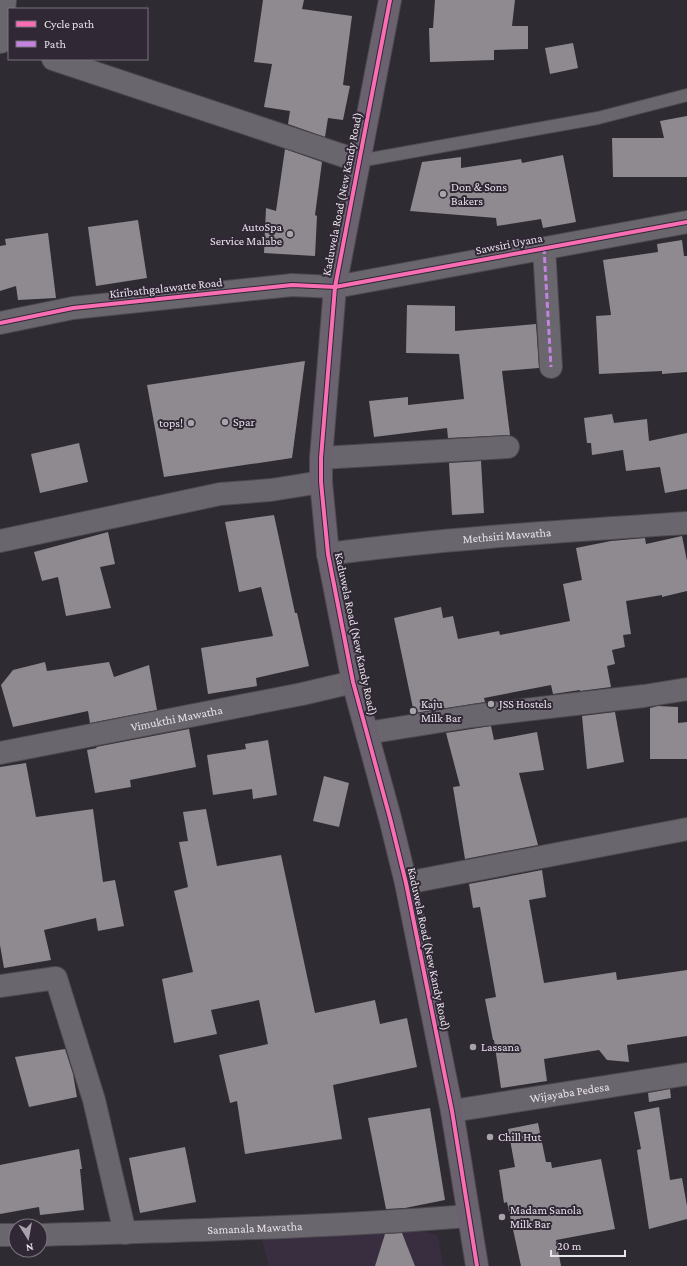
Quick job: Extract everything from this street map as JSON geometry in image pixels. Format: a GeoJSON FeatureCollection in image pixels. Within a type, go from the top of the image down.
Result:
{"type":"FeatureCollection","features":[{"type":"Feature","properties":{"kind":"main road","name":"Kaduwela Road (New Kandy Road)"},"geometry":{"type":"LineString","coordinates":[[390,0],[335,287],[321,458],[321,482],[328,554],[353,682],[406,883],[452,1111],[477,1266]]}},
{"type":"Feature","properties":{"kind":"street"},"geometry":{"type":"LineString","coordinates":[[3,42],[5,0]]}},
{"type":"Feature","properties":{"kind":"street"},"geometry":{"type":"LineString","coordinates":[[56,60],[359,161]]}},
{"type":"Feature","properties":{"kind":"street","name":"Sawsiri Uyana"},"geometry":{"type":"LineString","coordinates":[[335,287],[687,222]]}},
{"type":"Feature","properties":{"kind":"street"},"geometry":{"type":"LineString","coordinates":[[544,248],[551,367]]}},
{"type":"Feature","properties":{"kind":"street","name":"Kiribathgalawatte Road"},"geometry":{"type":"LineString","coordinates":[[0,323],[89,306],[292,285],[335,287]]}},
{"type":"Feature","properties":{"kind":"street"},"geometry":{"type":"LineString","coordinates":[[321,458],[508,447]]}},
{"type":"Feature","properties":{"kind":"street"},"geometry":{"type":"LineString","coordinates":[[0,541],[220,494],[271,490],[321,482]]}},
{"type":"Feature","properties":{"kind":"street","name":"Methsiri Mawatha"},"geometry":{"type":"LineString","coordinates":[[328,554],[468,538],[687,523]]}},
{"type":"Feature","properties":{"kind":"street","name":"Vimukthi Mawatha"},"geometry":{"type":"LineString","coordinates":[[0,753],[302,694],[353,682]]}},
{"type":"Feature","properties":{"kind":"street"},"geometry":{"type":"LineString","coordinates":[[367,733],[473,716],[644,696],[687,689]]}},
{"type":"Feature","properties":{"kind":"street"},"geometry":{"type":"LineString","coordinates":[[406,883],[687,829]]}},
{"type":"Feature","properties":{"kind":"street"},"geometry":{"type":"LineString","coordinates":[[0,986],[56,978],[94,1100],[125,1233]]}},
{"type":"Feature","properties":{"kind":"street","name":"Wijayaba Pedesa"},"geometry":{"type":"LineString","coordinates":[[452,1111],[687,1074]]}},
{"type":"Feature","properties":{"kind":"street","name":"Samanala Mawatha"},"geometry":{"type":"LineString","coordinates":[[48,1234],[125,1233],[469,1216]]}},
{"type":"Feature","properties":{"kind":"lane"},"geometry":{"type":"LineString","coordinates":[[359,161],[598,118],[687,95]]}},
{"type":"Feature","properties":{"kind":"shaded area"},"geometry":{"type":"Polygon","coordinates":[[[414,1230],[438,1235],[443,1266],[269,1266],[260,1233],[414,1230]]]}},
{"type":"Feature","properties":{"kind":"building"},"geometry":{"type":"Polygon","coordinates":[[[263,0],[304,0],[302,9],[352,16],[343,85],[350,86],[343,120],[328,118],[325,137],[288,124],[290,111],[264,107],[272,64],[254,62],[263,0]]]}},
{"type":"Feature","properties":{"kind":"building"},"geometry":{"type":"Polygon","coordinates":[[[435,0],[515,0],[512,26],[528,26],[528,49],[494,50],[494,60],[430,62],[429,28],[433,28],[435,0]]]}},
{"type":"Feature","properties":{"kind":"building"},"geometry":{"type":"Polygon","coordinates":[[[573,43],[578,68],[550,74],[545,48],[573,43]]]}},
{"type":"Feature","properties":{"kind":"building"},"geometry":{"type":"Polygon","coordinates":[[[687,116],[687,177],[613,177],[612,138],[664,138],[660,121],[687,116]]]}},
{"type":"Feature","properties":{"kind":"building"},"geometry":{"type":"Polygon","coordinates":[[[285,149],[322,162],[315,215],[317,216],[315,256],[264,253],[266,208],[276,211],[285,149]]]}},
{"type":"Feature","properties":{"kind":"building"},"geometry":{"type":"Polygon","coordinates":[[[563,155],[576,222],[543,228],[541,219],[497,226],[496,218],[410,211],[422,162],[461,157],[461,168],[521,159],[522,163],[563,155]]]}},
{"type":"Feature","properties":{"kind":"building"},"geometry":{"type":"Polygon","coordinates":[[[138,220],[147,278],[96,286],[88,227],[138,220]]]}},
{"type":"Feature","properties":{"kind":"building"},"geometry":{"type":"Polygon","coordinates":[[[48,233],[56,298],[18,300],[16,286],[0,291],[0,246],[6,245],[5,239],[48,233]]]}},
{"type":"Feature","properties":{"kind":"building"},"geometry":{"type":"Polygon","coordinates":[[[682,240],[684,256],[687,256],[687,372],[662,374],[662,371],[599,374],[596,316],[611,315],[603,260],[658,252],[657,244],[682,240]]]}},
{"type":"Feature","properties":{"kind":"building"},"geometry":{"type":"Polygon","coordinates":[[[407,305],[455,306],[455,331],[536,324],[539,368],[502,371],[510,435],[448,438],[447,428],[374,437],[369,401],[408,397],[408,405],[464,399],[459,354],[406,353],[407,305]]]}},
{"type":"Feature","properties":{"kind":"building","name":"Spar"},"geometry":{"type":"Polygon","coordinates":[[[305,361],[292,458],[164,477],[147,385],[305,361]]]}},
{"type":"Feature","properties":{"kind":"building"},"geometry":{"type":"Polygon","coordinates":[[[612,414],[614,423],[647,419],[649,441],[687,433],[687,489],[665,493],[660,467],[626,471],[623,450],[592,455],[591,443],[587,443],[584,418],[612,414]]]}},
{"type":"Feature","properties":{"kind":"building"},"geometry":{"type":"Polygon","coordinates":[[[79,443],[88,482],[40,493],[31,454],[79,443]]]}},
{"type":"Feature","properties":{"kind":"building"},"geometry":{"type":"Polygon","coordinates":[[[481,461],[484,513],[452,515],[449,463],[481,461]]]}},
{"type":"Feature","properties":{"kind":"building"},"geometry":{"type":"Polygon","coordinates":[[[274,515],[295,613],[297,613],[309,666],[256,678],[257,686],[208,694],[201,648],[273,636],[261,587],[239,592],[225,522],[274,515]]]}},
{"type":"Feature","properties":{"kind":"building"},"geometry":{"type":"Polygon","coordinates":[[[108,532],[115,564],[100,567],[111,608],[66,616],[58,577],[42,581],[34,552],[108,532]]]}},
{"type":"Feature","properties":{"kind":"building"},"geometry":{"type":"Polygon","coordinates":[[[682,536],[687,561],[687,591],[662,597],[662,595],[626,601],[631,634],[623,635],[625,647],[612,650],[615,664],[607,666],[611,687],[553,694],[551,685],[484,698],[485,702],[414,713],[394,618],[441,607],[443,618],[453,616],[458,639],[499,631],[500,635],[570,621],[563,584],[582,580],[576,548],[611,541],[645,538],[646,544],[682,536]]]}},
{"type":"Feature","properties":{"kind":"building"},"geometry":{"type":"Polygon","coordinates":[[[45,662],[47,671],[109,662],[114,677],[149,665],[157,710],[90,723],[88,711],[13,727],[1,685],[13,670],[45,662]]]}},
{"type":"Feature","properties":{"kind":"building"},"geometry":{"type":"Polygon","coordinates":[[[658,706],[678,707],[678,723],[687,722],[687,759],[650,759],[650,708],[658,706]]]}},
{"type":"Feature","properties":{"kind":"building"},"geometry":{"type":"Polygon","coordinates":[[[615,712],[624,762],[587,769],[582,716],[615,712]]]}},
{"type":"Feature","properties":{"kind":"building"},"geometry":{"type":"Polygon","coordinates":[[[491,726],[494,740],[537,732],[544,770],[519,773],[538,845],[465,859],[453,787],[460,786],[446,733],[491,726]]]}},
{"type":"Feature","properties":{"kind":"building"},"geometry":{"type":"Polygon","coordinates":[[[189,729],[196,767],[130,780],[131,787],[95,793],[87,750],[189,729]]]}},
{"type":"Feature","properties":{"kind":"building"},"geometry":{"type":"Polygon","coordinates":[[[268,740],[277,795],[253,799],[252,789],[213,795],[207,755],[246,749],[245,744],[268,740]]]}},
{"type":"Feature","properties":{"kind":"building"},"geometry":{"type":"Polygon","coordinates":[[[26,763],[36,817],[93,809],[103,882],[115,880],[124,926],[98,931],[96,918],[44,930],[51,960],[4,968],[0,945],[0,767],[26,763]]]}},
{"type":"Feature","properties":{"kind":"building"},"geometry":{"type":"Polygon","coordinates":[[[324,776],[349,783],[339,827],[313,821],[324,776]]]}},
{"type":"Feature","properties":{"kind":"building"},"geometry":{"type":"Polygon","coordinates":[[[206,809],[217,866],[281,855],[315,1013],[375,1000],[380,1024],[407,1018],[417,1067],[333,1085],[342,1139],[245,1154],[237,1101],[230,1103],[219,1055],[268,1044],[259,1000],[211,1010],[217,1034],[174,1043],[162,979],[193,972],[174,891],[188,887],[179,842],[188,841],[183,812],[206,809]]]}},
{"type":"Feature","properties":{"kind":"building"},"geometry":{"type":"Polygon","coordinates":[[[542,870],[546,897],[529,900],[544,983],[616,972],[617,980],[687,970],[687,1036],[627,1045],[629,1062],[607,1060],[599,1050],[544,1059],[547,1081],[501,1088],[494,1040],[485,999],[496,997],[480,907],[473,908],[469,884],[542,870]]]}},
{"type":"Feature","properties":{"kind":"building"},"geometry":{"type":"Polygon","coordinates":[[[65,1049],[73,1074],[77,1097],[29,1107],[15,1057],[65,1049]]]}},
{"type":"Feature","properties":{"kind":"building"},"geometry":{"type":"Polygon","coordinates":[[[670,1089],[671,1098],[649,1102],[648,1093],[670,1089]]]}},
{"type":"Feature","properties":{"kind":"building"},"geometry":{"type":"Polygon","coordinates":[[[659,1107],[670,1180],[682,1178],[687,1206],[687,1219],[649,1229],[637,1150],[641,1149],[634,1112],[659,1107]]]}},
{"type":"Feature","properties":{"kind":"building"},"geometry":{"type":"Polygon","coordinates":[[[430,1108],[445,1200],[405,1208],[386,1209],[368,1118],[430,1108]]]}},
{"type":"Feature","properties":{"kind":"building"},"geometry":{"type":"Polygon","coordinates":[[[538,1123],[546,1162],[551,1162],[552,1168],[601,1159],[615,1229],[556,1240],[561,1266],[521,1266],[507,1202],[504,1203],[499,1170],[515,1167],[508,1129],[538,1123]]]}},
{"type":"Feature","properties":{"kind":"building"},"geometry":{"type":"Polygon","coordinates":[[[185,1147],[196,1202],[140,1213],[129,1158],[185,1147]]]}},
{"type":"Feature","properties":{"kind":"building"},"geometry":{"type":"Polygon","coordinates":[[[79,1149],[82,1169],[80,1169],[84,1210],[40,1215],[39,1207],[0,1214],[0,1165],[79,1149]]]}},
{"type":"Feature","properties":{"kind":"building"},"geometry":{"type":"Polygon","coordinates":[[[402,1233],[415,1266],[375,1266],[385,1234],[402,1233]]]}},
{"type":"Feature","properties":{"kind":"marked path"},"geometry":{"type":"LineString","coordinates":[[544,248],[551,367]]}},
{"type":"Feature","properties":{"kind":"cycle path"},"geometry":{"type":"LineString","coordinates":[[390,0],[335,287],[321,458],[321,482],[328,554],[353,682],[406,883],[452,1111],[477,1266]]}},
{"type":"Feature","properties":{"kind":"cycle path"},"geometry":{"type":"LineString","coordinates":[[0,323],[73,308],[292,285],[335,287],[687,222]]}},
{"type":"Feature","properties":{"kind":"place","name":"Don & Sons Bakers"},"geometry":{"type":"Point","coordinates":[443,194]}},
{"type":"Feature","properties":{"kind":"place","name":"AutoSpa Service Malabe"},"geometry":{"type":"Point","coordinates":[290,234]}},
{"type":"Feature","properties":{"kind":"place","name":"Spar"},"geometry":{"type":"Point","coordinates":[225,422]}},
{"type":"Feature","properties":{"kind":"place","name":"tops!"},"geometry":{"type":"Point","coordinates":[191,423]}},
{"type":"Feature","properties":{"kind":"place","name":"JSS Hostels"},"geometry":{"type":"Point","coordinates":[491,704]}},
{"type":"Feature","properties":{"kind":"place","name":"Kaju Milk Bar"},"geometry":{"type":"Point","coordinates":[413,711]}},
{"type":"Feature","properties":{"kind":"place","name":"Lassana"},"geometry":{"type":"Point","coordinates":[473,1047]}},
{"type":"Feature","properties":{"kind":"place","name":"Chill Hut"},"geometry":{"type":"Point","coordinates":[490,1137]}},
{"type":"Feature","properties":{"kind":"place","name":"Madam Sanola Milk Bar"},"geometry":{"type":"Point","coordinates":[502,1217]}}]}
